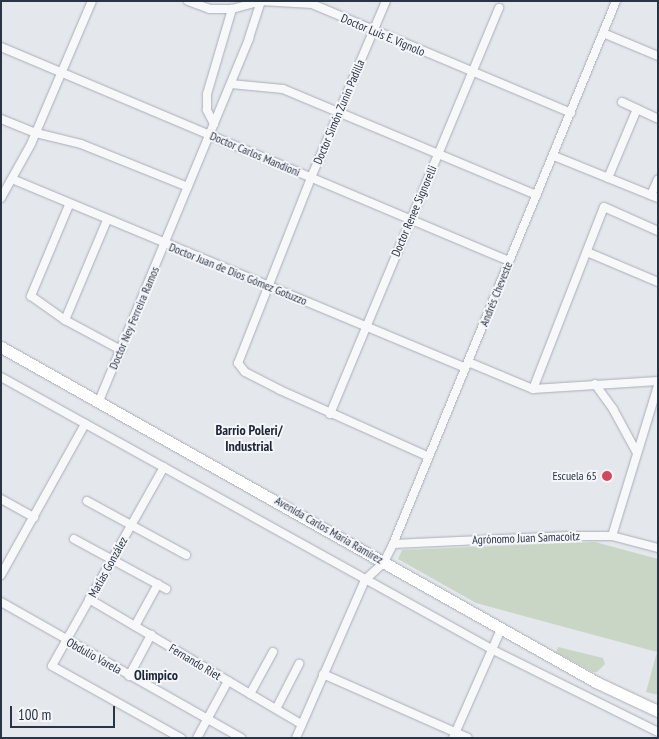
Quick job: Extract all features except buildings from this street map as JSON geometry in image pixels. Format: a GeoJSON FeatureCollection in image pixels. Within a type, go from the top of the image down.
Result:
{"type":"FeatureCollection","features":[{"type":"Feature","properties":{"kind":"street"},"geometry":{"type":"LineString","coordinates":[[1,198],[36,133],[92,1]]}},
{"type":"Feature","properties":{"kind":"street","name":"Doctor Luis E. Vignolo"},"geometry":{"type":"LineString","coordinates":[[188,1],[210,9],[232,9],[261,1],[311,3],[373,31],[571,113]]}},
{"type":"Feature","properties":{"kind":"street","name":"Doctor Ney Ferreira Ramos"},"geometry":{"type":"LineString","coordinates":[[99,401],[231,84],[261,1]]}},
{"type":"Feature","properties":{"kind":"street","name":"Doctor Simón Zunin Padilla"},"geometry":{"type":"LineString","coordinates":[[330,414],[246,372],[238,363],[310,178],[386,1]]}},
{"type":"Feature","properties":{"kind":"street","name":"Andrés Cheveste"},"geometry":{"type":"LineString","coordinates":[[365,580],[384,562],[393,544],[554,156],[616,1]]}},
{"type":"Feature","properties":{"kind":"street","name":"Doctor Renee Signorelli"},"geometry":{"type":"LineString","coordinates":[[330,414],[499,8]]}},
{"type":"Feature","properties":{"kind":"street"},"geometry":{"type":"LineString","coordinates":[[214,124],[207,110],[206,94],[232,9]]}},
{"type":"Feature","properties":{"kind":"street"},"geometry":{"type":"LineString","coordinates":[[603,33],[658,56]]}},
{"type":"Feature","properties":{"kind":"street","name":"Doctor Carlos Mandioni"},"geometry":{"type":"LineString","coordinates":[[1,47],[509,261]]}},
{"type":"Feature","properties":{"kind":"street"},"geometry":{"type":"LineString","coordinates":[[231,84],[283,90],[537,195]]}},
{"type":"Feature","properties":{"kind":"street"},"geometry":{"type":"LineString","coordinates":[[622,102],[658,119]]}},
{"type":"Feature","properties":{"kind":"street"},"geometry":{"type":"LineString","coordinates":[[608,178],[637,110]]}},
{"type":"Feature","properties":{"kind":"street"},"geometry":{"type":"LineString","coordinates":[[1,119],[36,133],[81,144],[188,187]]}},
{"type":"Feature","properties":{"kind":"street"},"geometry":{"type":"LineString","coordinates":[[554,156],[654,196],[658,179]]}},
{"type":"Feature","properties":{"kind":"street","name":"Doctor Juan de Dios Gómez Gotuzzo"},"geometry":{"type":"LineString","coordinates":[[12,179],[70,205],[366,327],[533,389]]}},
{"type":"Feature","properties":{"kind":"street"},"geometry":{"type":"LineString","coordinates":[[70,205],[31,296],[65,320],[121,350]]}},
{"type":"Feature","properties":{"kind":"street"},"geometry":{"type":"LineString","coordinates":[[658,231],[604,207],[533,389],[658,381]]}},
{"type":"Feature","properties":{"kind":"street"},"geometry":{"type":"LineString","coordinates":[[65,320],[107,220]]}},
{"type":"Feature","properties":{"kind":"street"},"geometry":{"type":"LineString","coordinates":[[587,252],[658,282]]}},
{"type":"Feature","properties":{"kind":"street","name":"Avenida Carlos María Ramírez"},"geometry":{"type":"LineString","coordinates":[[1,347],[502,627],[596,682],[658,711]]}},
{"type":"Feature","properties":{"kind":"street","name":"Avenida Carlos María Ramírez"},"geometry":{"type":"LineString","coordinates":[[1,377],[493,650],[658,732]]}},
{"type":"Feature","properties":{"kind":"street"},"geometry":{"type":"LineString","coordinates":[[595,384],[614,409],[631,448],[637,453]]}},
{"type":"Feature","properties":{"kind":"street"},"geometry":{"type":"LineString","coordinates":[[612,536],[658,386]]}},
{"type":"Feature","properties":{"kind":"street"},"geometry":{"type":"LineString","coordinates":[[330,414],[429,457]]}},
{"type":"Feature","properties":{"kind":"street"},"geometry":{"type":"LineString","coordinates":[[1,575],[85,424]]}},
{"type":"Feature","properties":{"kind":"street","name":"Matías González"},"geometry":{"type":"LineString","coordinates":[[164,467],[52,666],[181,738]]}},
{"type":"Feature","properties":{"kind":"street"},"geometry":{"type":"LineString","coordinates":[[1,499],[34,518]]}},
{"type":"Feature","properties":{"kind":"street"},"geometry":{"type":"LineString","coordinates":[[87,501],[186,555]]}},
{"type":"Feature","properties":{"kind":"street","name":"Agrónomo Juan Samacoitz"},"geometry":{"type":"LineString","coordinates":[[393,544],[612,536],[658,548]]}},
{"type":"Feature","properties":{"kind":"street"},"geometry":{"type":"LineString","coordinates":[[74,540],[166,588]]}},
{"type":"Feature","properties":{"kind":"street"},"geometry":{"type":"LineString","coordinates":[[296,738],[365,580]]}},
{"type":"Feature","properties":{"kind":"street"},"geometry":{"type":"LineString","coordinates":[[135,626],[158,584]]}},
{"type":"Feature","properties":{"kind":"street","name":"Fernando Riet"},"geometry":{"type":"LineString","coordinates":[[89,599],[302,724]]}},
{"type":"Feature","properties":{"kind":"street","name":"Obdulio Varela"},"geometry":{"type":"LineString","coordinates":[[1,602],[241,738]]}},
{"type":"Feature","properties":{"kind":"street"},"geometry":{"type":"LineString","coordinates":[[455,735],[502,627]]}},
{"type":"Feature","properties":{"kind":"street"},"geometry":{"type":"LineString","coordinates":[[129,676],[151,635]]}},
{"type":"Feature","properties":{"kind":"street"},"geometry":{"type":"LineString","coordinates":[[250,694],[273,652]]}},
{"type":"Feature","properties":{"kind":"street"},"geometry":{"type":"LineString","coordinates":[[276,709],[299,664]]}},
{"type":"Feature","properties":{"kind":"street"},"geometry":{"type":"LineString","coordinates":[[323,674],[455,735],[468,738]]}},
{"type":"Feature","properties":{"kind":"street"},"geometry":{"type":"LineString","coordinates":[[196,738],[228,681]]}},
{"type":"Feature","properties":{"kind":"green space"},"geometry":{"type":"Polygon","coordinates":[[[595,542],[658,559],[658,695],[646,692],[657,652],[476,603],[398,559],[402,550],[595,542]]]}},
{"type":"Feature","properties":{"kind":"green space"},"geometry":{"type":"Polygon","coordinates":[[[558,647],[603,658],[605,664],[597,672],[593,672],[556,652],[558,647]]]}},
{"type":"Feature","properties":{"kind":"place","name":"Escuela 65"},"geometry":{"type":"Point","coordinates":[607,476]}},
{"type":"Feature","properties":{"kind":"district","name":"Barrio Poleri/ Industrial"},"geometry":{"type":"Point","coordinates":[249,438]}},
{"type":"Feature","properties":{"kind":"district","name":"Olimpico"},"geometry":{"type":"Point","coordinates":[156,675]}}]}
